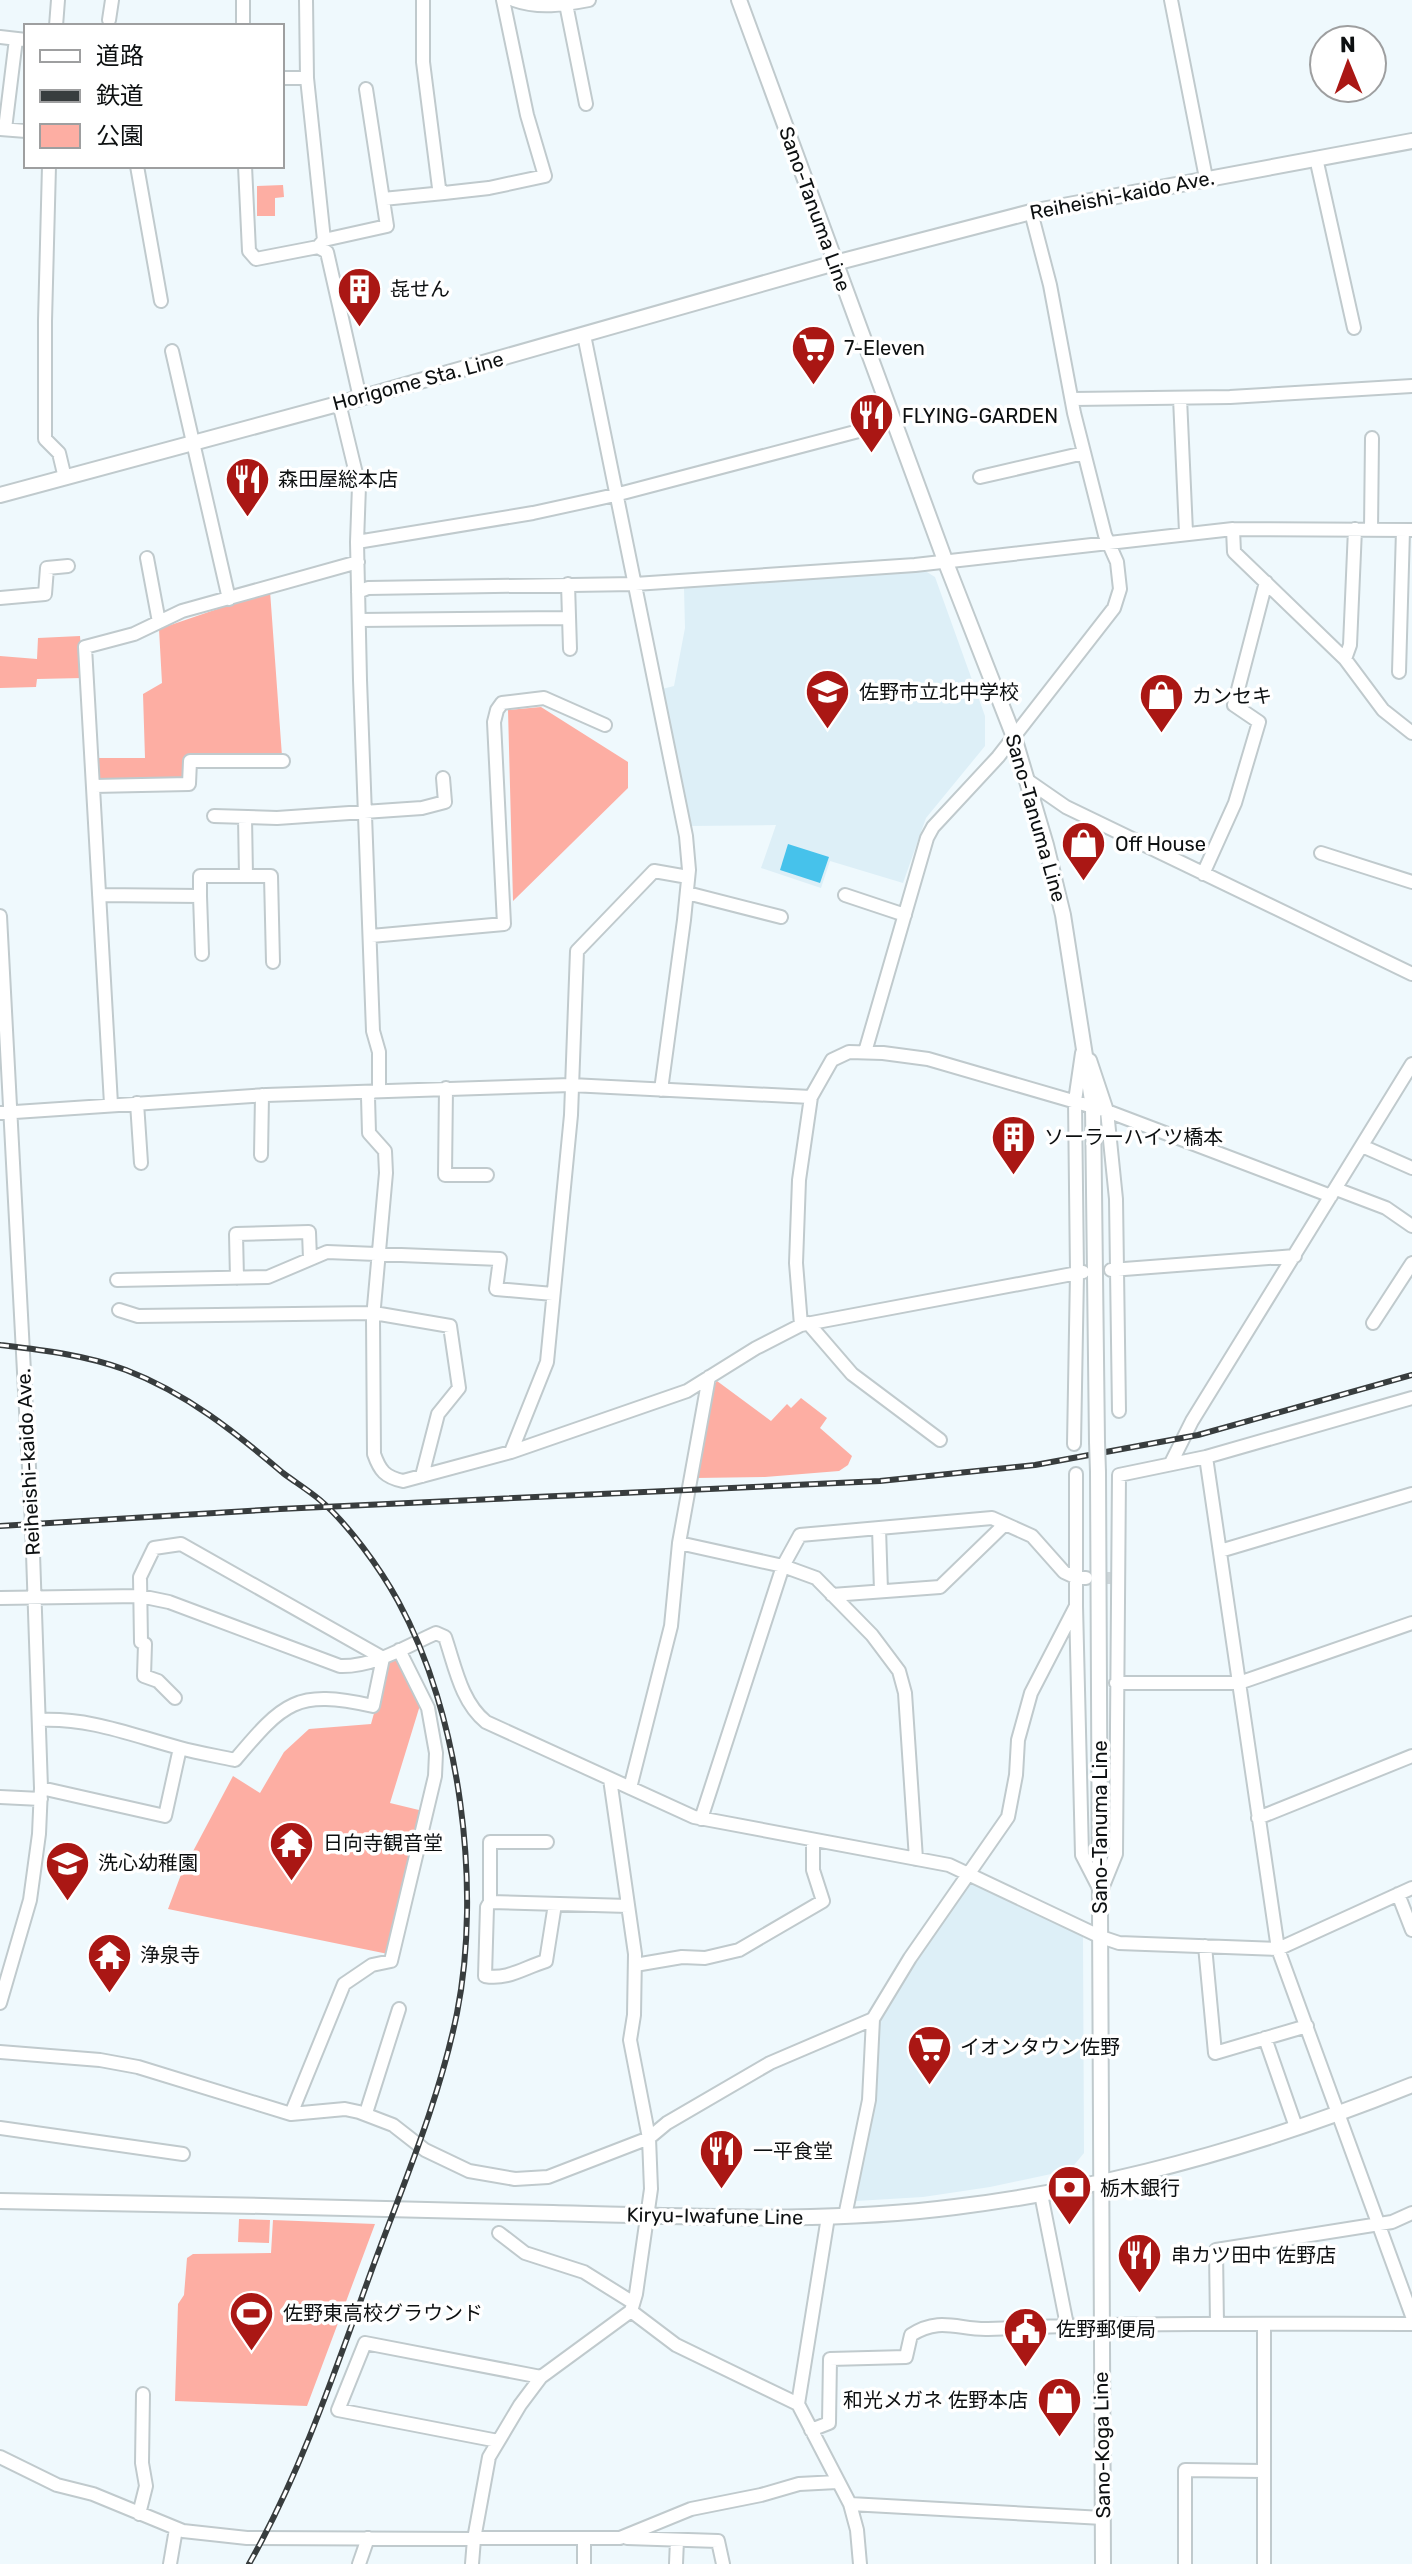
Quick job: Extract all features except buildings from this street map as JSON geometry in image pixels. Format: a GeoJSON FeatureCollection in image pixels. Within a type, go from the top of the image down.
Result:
{"type":"FeatureCollection","features":[{"type":"Feature","properties":{"kind":"main road","name":"Sano-Tanuma Line"},"geometry":{"type":"LineString","coordinates":[[739,0],[893,422],[1014,737],[1063,915],[1084,1042],[1100,1109],[1097,1442],[1101,1891],[1099,2183]]}},
{"type":"Feature","properties":{"kind":"main road","name":"Reiheishi-kaido Ave."},"geometry":{"type":"LineString","coordinates":[[835,263],[1031,212],[1412,141]]}},
{"type":"Feature","properties":{"kind":"main road","name":"Horigome Sta. Line"},"geometry":{"type":"LineString","coordinates":[[0,495],[360,398],[835,263]]}},
{"type":"Feature","properties":{"kind":"main road","name":"Kiryu-Iwafune Line"},"geometry":{"type":"LineString","coordinates":[[0,2201],[828,2217],[954,2208],[1099,2183],[1195,2159],[1337,2114],[1412,2085]]}},
{"type":"Feature","properties":{"kind":"main road","name":"Sano-Koga Line"},"geometry":{"type":"LineString","coordinates":[[1099,2183],[1103,2564]]}},
{"type":"Feature","properties":{"kind":"street"},"geometry":{"type":"LineString","coordinates":[[56,24],[58,0]]}},
{"type":"Feature","properties":{"kind":"street"},"geometry":{"type":"LineString","coordinates":[[109,20],[112,0]]}},
{"type":"Feature","properties":{"kind":"street"},"geometry":{"type":"LineString","coordinates":[[243,0],[243,24]]}},
{"type":"Feature","properties":{"kind":"street"},"geometry":{"type":"LineString","coordinates":[[306,0],[307,78],[321,244],[327,252],[360,398]]}},
{"type":"Feature","properties":{"kind":"street"},"geometry":{"type":"LineString","coordinates":[[423,0],[423,62],[439,188],[444,193]]}},
{"type":"Feature","properties":{"kind":"street"},"geometry":{"type":"LineString","coordinates":[[383,199],[489,188],[545,176],[527,115],[503,0]]}},
{"type":"Feature","properties":{"kind":"street"},"geometry":{"type":"LineString","coordinates":[[514,0],[530,6],[589,0]]}},
{"type":"Feature","properties":{"kind":"street"},"geometry":{"type":"LineString","coordinates":[[1171,0],[1206,178]]}},
{"type":"Feature","properties":{"kind":"street"},"geometry":{"type":"LineString","coordinates":[[566,4],[586,104]]}},
{"type":"Feature","properties":{"kind":"street"},"geometry":{"type":"LineString","coordinates":[[0,37],[21,39],[2,129],[24,131]]}},
{"type":"Feature","properties":{"kind":"street"},"geometry":{"type":"LineString","coordinates":[[284,78],[307,78]]}},
{"type":"Feature","properties":{"kind":"street"},"geometry":{"type":"LineString","coordinates":[[245,168],[249,251],[256,259],[387,226],[366,89]]}},
{"type":"Feature","properties":{"kind":"street"},"geometry":{"type":"LineString","coordinates":[[1316,158],[1354,328]]}},
{"type":"Feature","properties":{"kind":"street"},"geometry":{"type":"LineString","coordinates":[[49,168],[45,439],[59,453],[65,478]]}},
{"type":"Feature","properties":{"kind":"street"},"geometry":{"type":"LineString","coordinates":[[137,168],[161,301]]}},
{"type":"Feature","properties":{"kind":"street"},"geometry":{"type":"LineString","coordinates":[[865,1052],[927,838],[933,827],[1014,737],[1114,608],[1120,589],[1117,562],[1105,535],[1074,413],[1050,285],[1031,212]]}},
{"type":"Feature","properties":{"kind":"street"},"geometry":{"type":"LineString","coordinates":[[584,335],[686,836],[687,893],[661,1090]]}},
{"type":"Feature","properties":{"kind":"street"},"geometry":{"type":"LineString","coordinates":[[172,351],[229,599]]}},
{"type":"Feature","properties":{"kind":"street"},"geometry":{"type":"LineString","coordinates":[[1073,399],[1180,398],[1412,386]]}},
{"type":"Feature","properties":{"kind":"street"},"geometry":{"type":"LineString","coordinates":[[1180,398],[1186,532]]}},
{"type":"Feature","properties":{"kind":"street"},"geometry":{"type":"LineString","coordinates":[[339,403],[359,486],[357,542],[365,812],[373,1031],[379,1052],[375,1091],[368,1097],[369,1133],[385,1151],[386,1173],[374,1313],[374,1454],[380,1471],[390,1479],[403,1481],[511,1452],[687,1391],[756,1348],[805,1324],[1080,1272]]}},
{"type":"Feature","properties":{"kind":"street"},"geometry":{"type":"LineString","coordinates":[[357,542],[533,513],[615,495],[893,422]]}},
{"type":"Feature","properties":{"kind":"street"},"geometry":{"type":"LineString","coordinates":[[1371,530],[1372,438]]}},
{"type":"Feature","properties":{"kind":"street"},"geometry":{"type":"LineString","coordinates":[[980,477],[1084,453]]}},
{"type":"Feature","properties":{"kind":"street"},"geometry":{"type":"LineString","coordinates":[[1233,529],[1234,552],[1345,659],[1383,710],[1412,733]]}},
{"type":"Feature","properties":{"kind":"street"},"geometry":{"type":"LineString","coordinates":[[358,592],[368,588],[635,584],[946,563],[1186,532],[1233,529],[1408,530],[1399,672]]}},
{"type":"Feature","properties":{"kind":"street"},"geometry":{"type":"LineString","coordinates":[[1345,659],[1350,645],[1355,529]]}},
{"type":"Feature","properties":{"kind":"street"},"geometry":{"type":"LineString","coordinates":[[147,558],[159,622]]}},
{"type":"Feature","properties":{"kind":"street"},"geometry":{"type":"LineString","coordinates":[[111,1104],[85,647],[134,634],[182,611],[358,562]]}},
{"type":"Feature","properties":{"kind":"street"},"geometry":{"type":"LineString","coordinates":[[0,598],[45,594],[47,568],[68,566]]}},
{"type":"Feature","properties":{"kind":"street"},"geometry":{"type":"LineString","coordinates":[[1203,874],[1235,803],[1259,722],[1234,705],[1266,582]]}},
{"type":"Feature","properties":{"kind":"street"},"geometry":{"type":"LineString","coordinates":[[568,584],[570,649]]}},
{"type":"Feature","properties":{"kind":"street"},"geometry":{"type":"LineString","coordinates":[[359,620],[569,618]]}},
{"type":"Feature","properties":{"kind":"street"},"geometry":{"type":"LineString","coordinates":[[371,936],[504,924],[494,722],[502,703],[544,698],[605,725]]}},
{"type":"Feature","properties":{"kind":"street"},"geometry":{"type":"LineString","coordinates":[[94,786],[189,784],[190,761],[283,761]]}},
{"type":"Feature","properties":{"kind":"street"},"geometry":{"type":"LineString","coordinates":[[214,816],[277,818],[422,808],[445,802],[443,778]]}},
{"type":"Feature","properties":{"kind":"street"},"geometry":{"type":"LineString","coordinates":[[1027,780],[1066,807],[1412,974]]}},
{"type":"Feature","properties":{"kind":"street"},"geometry":{"type":"LineString","coordinates":[[245,817],[246,876]]}},
{"type":"Feature","properties":{"kind":"street"},"geometry":{"type":"LineString","coordinates":[[1321,853],[1412,882]]}},
{"type":"Feature","properties":{"kind":"street"},"geometry":{"type":"LineString","coordinates":[[511,1452],[547,1362],[571,1115],[577,951],[654,871],[688,877]]}},
{"type":"Feature","properties":{"kind":"street"},"geometry":{"type":"LineString","coordinates":[[202,954],[200,876],[271,876],[273,962]]}},
{"type":"Feature","properties":{"kind":"street"},"geometry":{"type":"LineString","coordinates":[[687,893],[781,917]]}},
{"type":"Feature","properties":{"kind":"street"},"geometry":{"type":"LineString","coordinates":[[99,895],[200,896]]}},
{"type":"Feature","properties":{"kind":"street"},"geometry":{"type":"LineString","coordinates":[[845,895],[905,915]]}},
{"type":"Feature","properties":{"kind":"street","name":"Reiheishi-kaido Ave."},"geometry":{"type":"LineString","coordinates":[[0,916],[5,1113],[34,1598],[41,1794],[30,1900],[0,2003]]}},
{"type":"Feature","properties":{"kind":"street"},"geometry":{"type":"LineString","coordinates":[[1074,1444],[1080,1272],[1075,1101],[1084,1042]]}},
{"type":"Feature","properties":{"kind":"street"},"geometry":{"type":"LineString","coordinates":[[940,1440],[852,1374],[805,1324],[796,1263],[799,1180],[811,1097],[832,1060],[849,1052],[928,1059],[1075,1101],[1333,1193],[1386,1208],[1412,1226]]}},
{"type":"Feature","properties":{"kind":"street"},"geometry":{"type":"LineString","coordinates":[[1171,1463],[1192,1421],[1412,1064]]}},
{"type":"Feature","properties":{"kind":"street"},"geometry":{"type":"LineString","coordinates":[[5,1113],[262,1095],[571,1085],[811,1097]]}},
{"type":"Feature","properties":{"kind":"street"},"geometry":{"type":"LineString","coordinates":[[446,1088],[445,1175],[487,1175]]}},
{"type":"Feature","properties":{"kind":"street"},"geometry":{"type":"LineString","coordinates":[[261,1155],[262,1095]]}},
{"type":"Feature","properties":{"kind":"street"},"geometry":{"type":"LineString","coordinates":[[137,1103],[141,1163]]}},
{"type":"Feature","properties":{"kind":"street"},"geometry":{"type":"LineString","coordinates":[[1100,1109],[1116,1199],[1112,1270],[1119,1411]]}},
{"type":"Feature","properties":{"kind":"street"},"geometry":{"type":"LineString","coordinates":[[1362,1146],[1412,1168]]}},
{"type":"Feature","properties":{"kind":"street"},"geometry":{"type":"LineString","coordinates":[[237,1278],[236,1234],[309,1232],[310,1259]]}},
{"type":"Feature","properties":{"kind":"street"},"geometry":{"type":"LineString","coordinates":[[117,1280],[268,1277],[327,1252],[500,1259],[496,1289],[553,1294]]}},
{"type":"Feature","properties":{"kind":"street"},"geometry":{"type":"LineString","coordinates":[[1112,1270],[1295,1256]]}},
{"type":"Feature","properties":{"kind":"street"},"geometry":{"type":"LineString","coordinates":[[1373,1323],[1412,1263]]}},
{"type":"Feature","properties":{"kind":"street"},"geometry":{"type":"LineString","coordinates":[[119,1310],[138,1316],[374,1313],[450,1326],[459,1388],[438,1414],[422,1476]]}},
{"type":"Feature","properties":{"kind":"street"},"geometry":{"type":"LineString","coordinates":[[630,1788],[671,1626],[679,1543],[709,1377]]}},
{"type":"Feature","properties":{"kind":"street"},"geometry":{"type":"LineString","coordinates":[[1101,1891],[1116,1854],[1114,1578],[1119,1475],[1206,1457],[1412,1398]]}},
{"type":"Feature","properties":{"kind":"street"},"geometry":{"type":"LineString","coordinates":[[1206,1457],[1278,1949],[1412,2316]]}},
{"type":"Feature","properties":{"kind":"street"},"geometry":{"type":"LineString","coordinates":[[1076,1474],[1082,1578],[1076,1606],[1082,1855],[1101,1891]]}},
{"type":"Feature","properties":{"kind":"street"},"geometry":{"type":"LineString","coordinates":[[1220,1551],[1412,1494]]}},
{"type":"Feature","properties":{"kind":"street"},"geometry":{"type":"LineString","coordinates":[[701,1819],[783,1566],[800,1535],[992,1518],[1032,1536],[1064,1572],[1082,1578]]}},
{"type":"Feature","properties":{"kind":"street"},"geometry":{"type":"LineString","coordinates":[[832,1595],[940,1587],[1005,1524]]}},
{"type":"Feature","properties":{"kind":"street"},"geometry":{"type":"LineString","coordinates":[[879,1528],[881,1591]]}},
{"type":"Feature","properties":{"kind":"street"},"geometry":{"type":"LineString","coordinates":[[679,1543],[783,1566],[816,1578],[872,1635],[899,1671],[905,1693],[916,1859]]}},
{"type":"Feature","properties":{"kind":"street"},"geometry":{"type":"LineString","coordinates":[[175,1698],[158,1681],[144,1676],[140,1577],[154,1548],[181,1544],[383,1658]]}},
{"type":"Feature","properties":{"kind":"street"},"geometry":{"type":"LineString","coordinates":[[0,1598],[140,1596],[169,1602],[340,1666],[357,1666],[383,1658],[436,1633],[445,1637],[474,1712],[486,1722],[610,1779],[701,1819],[949,1865],[1119,1943],[1278,1949],[1412,1888]]}},
{"type":"Feature","properties":{"kind":"street"},"geometry":{"type":"LineString","coordinates":[[845,2216],[869,2100],[873,2019],[910,1958],[1008,1817],[1016,1775],[1018,1740],[1031,1693],[1076,1606]]}},
{"type":"Feature","properties":{"kind":"street"},"geometry":{"type":"LineString","coordinates":[[1116,1683],[1239,1683],[1412,1623]]}},
{"type":"Feature","properties":{"kind":"street"},"geometry":{"type":"LineString","coordinates":[[291,2114],[344,1984],[372,1965],[391,1961],[410,1889],[435,1776],[436,1740],[428,1708],[399,1650]]}},
{"type":"Feature","properties":{"kind":"street"},"geometry":{"type":"LineString","coordinates":[[40,1720],[70,1719],[103,1725],[180,1748],[235,1760],[285,1707],[301,1701],[338,1698],[373,1706],[383,1658]]}},
{"type":"Feature","properties":{"kind":"street"},"geometry":{"type":"LineString","coordinates":[[0,1797],[41,1794],[165,1816],[180,1748]]}},
{"type":"Feature","properties":{"kind":"street"},"geometry":{"type":"LineString","coordinates":[[1258,1818],[1412,1756]]}},
{"type":"Feature","properties":{"kind":"street"},"geometry":{"type":"LineString","coordinates":[[472,2564],[489,2457],[498,2441],[541,2377],[631,2306],[636,2294],[651,2189],[649,2138],[630,2040],[635,1965],[626,1880],[610,1779]]}},
{"type":"Feature","properties":{"kind":"street"},"geometry":{"type":"LineString","coordinates":[[635,1965],[682,1957],[705,1958],[739,1950],[823,1901],[813,1870],[813,1841]]}},
{"type":"Feature","properties":{"kind":"street"},"geometry":{"type":"LineString","coordinates":[[547,1842],[490,1842],[485,1976],[502,1979],[524,1967],[546,1961],[555,1904]]}},
{"type":"Feature","properties":{"kind":"street"},"geometry":{"type":"LineString","coordinates":[[1398,1894],[1412,1930]]}},
{"type":"Feature","properties":{"kind":"street"},"geometry":{"type":"LineString","coordinates":[[490,1902],[628,1906]]}},
{"type":"Feature","properties":{"kind":"street"},"geometry":{"type":"LineString","coordinates":[[1205,1946],[1215,2053],[1307,2026]]}},
{"type":"Feature","properties":{"kind":"street"},"geometry":{"type":"LineString","coordinates":[[366,2113],[399,2009]]}},
{"type":"Feature","properties":{"kind":"street"},"geometry":{"type":"LineString","coordinates":[[0,2052],[100,2060],[138,2067],[291,2114],[345,2109],[366,2113],[393,2125],[425,2150],[469,2171],[515,2179],[548,2177],[649,2138],[667,2123],[770,2063],[873,2019]]}},
{"type":"Feature","properties":{"kind":"street"},"geometry":{"type":"LineString","coordinates":[[1265,2038],[1296,2127]]}},
{"type":"Feature","properties":{"kind":"street"},"geometry":{"type":"LineString","coordinates":[[0,2128],[183,2154]]}},
{"type":"Feature","properties":{"kind":"street"},"geometry":{"type":"LineString","coordinates":[[1041,2194],[1067,2325]]}},
{"type":"Feature","properties":{"kind":"street"},"geometry":{"type":"LineString","coordinates":[[1217,2324],[1216,2250],[1392,2222],[1412,2213]]}},
{"type":"Feature","properties":{"kind":"street"},"geometry":{"type":"LineString","coordinates":[[828,2217],[798,2404],[850,2504],[857,2530],[860,2564]]}},
{"type":"Feature","properties":{"kind":"street"},"geometry":{"type":"LineString","coordinates":[[499,2233],[525,2253],[584,2272],[631,2306],[676,2345],[798,2404]]}},
{"type":"Feature","properties":{"kind":"street"},"geometry":{"type":"LineString","coordinates":[[811,2430],[829,2423],[830,2359],[906,2357],[911,2335],[923,2328],[946,2324],[982,2329],[1101,2324],[1412,2324]]}},
{"type":"Feature","properties":{"kind":"street"},"geometry":{"type":"LineString","coordinates":[[1264,2324],[1264,2564]]}},
{"type":"Feature","properties":{"kind":"street"},"geometry":{"type":"LineString","coordinates":[[498,2441],[338,2410],[365,2343],[541,2377]]}},
{"type":"Feature","properties":{"kind":"street"},"geometry":{"type":"LineString","coordinates":[[139,2514],[146,2486],[142,2463],[143,2394]]}},
{"type":"Feature","properties":{"kind":"street"},"geometry":{"type":"LineString","coordinates":[[0,2457],[57,2485],[93,2494],[176,2529],[247,2538],[718,2541],[723,2564]]}},
{"type":"Feature","properties":{"kind":"street"},"geometry":{"type":"LineString","coordinates":[[1185,2564],[1185,2470],[1263,2471]]}},
{"type":"Feature","properties":{"kind":"street"},"geometry":{"type":"LineString","coordinates":[[620,2538],[691,2509],[799,2484],[837,2482]]}},
{"type":"Feature","properties":{"kind":"street"},"geometry":{"type":"LineString","coordinates":[[850,2504],[1103,2518]]}},
{"type":"Feature","properties":{"kind":"street"},"geometry":{"type":"LineString","coordinates":[[170,2564],[176,2529]]}},
{"type":"Feature","properties":{"kind":"street"},"geometry":{"type":"LineString","coordinates":[[359,2564],[368,2538]]}},
{"type":"Feature","properties":{"kind":"street"},"geometry":{"type":"LineString","coordinates":[[584,2538],[584,2564]]}},
{"type":"Feature","properties":{"kind":"street"},"geometry":{"type":"LineString","coordinates":[[676,2564],[677,2540]]}},
{"type":"Feature","properties":{"kind":"shaded area","name":"佐野市立北中学校"},"geometry":{"type":"Polygon","coordinates":[[[922,569],[935,577],[985,716],[985,746],[926,818],[903,883],[830,861],[821,888],[761,868],[776,825],[690,826],[662,689],[674,686],[685,628],[684,588],[922,569]]]}},
{"type":"Feature","properties":{"kind":"shaded area"},"geometry":{"type":"Polygon","coordinates":[[[974,1881],[1083,1936],[1084,2153],[1070,2170],[990,2187],[923,2197],[856,2201],[874,2104],[879,2054],[878,2024],[915,1962],[970,1882],[974,1881]]]}},
{"type":"Feature","properties":{"kind":"green space"},"geometry":{"type":"Polygon","coordinates":[[[283,185],[284,197],[275,198],[275,216],[257,216],[257,186],[283,185]]]}},
{"type":"Feature","properties":{"kind":"green space"},"geometry":{"type":"Polygon","coordinates":[[[270,591],[282,756],[186,758],[185,780],[97,783],[96,758],[145,758],[143,694],[162,683],[159,629],[270,591]]]}},
{"type":"Feature","properties":{"kind":"green space"},"geometry":{"type":"Polygon","coordinates":[[[80,636],[83,678],[37,679],[36,687],[0,688],[0,656],[37,659],[38,638],[80,636]]]}},
{"type":"Feature","properties":{"kind":"green space"},"geometry":{"type":"Polygon","coordinates":[[[541,707],[628,762],[628,788],[513,901],[508,710],[541,707]]]}},
{"type":"Feature","properties":{"kind":"green space"},"geometry":{"type":"Polygon","coordinates":[[[717,1381],[771,1421],[787,1404],[791,1408],[801,1398],[827,1418],[820,1428],[852,1456],[848,1465],[839,1471],[695,1478],[712,1386],[717,1381]]]}},
{"type":"Feature","properties":{"kind":"green space"},"geometry":{"type":"Polygon","coordinates":[[[400,1659],[421,1702],[390,1803],[423,1811],[388,1954],[168,1909],[182,1872],[233,1776],[260,1793],[284,1752],[309,1729],[371,1724],[388,1663],[400,1659]]]}},
{"type":"Feature","properties":{"kind":"green space"},"geometry":{"type":"Polygon","coordinates":[[[239,2219],[270,2220],[269,2243],[238,2242],[239,2219]]]}},
{"type":"Feature","properties":{"kind":"green space","name":"佐野東高校グラウンド"},"geometry":{"type":"Polygon","coordinates":[[[273,2220],[375,2224],[307,2406],[175,2401],[178,2304],[184,2295],[187,2258],[193,2254],[271,2253],[273,2220]]]}},
{"type":"Feature","properties":{"kind":"water"},"geometry":{"type":"Polygon","coordinates":[[[788,844],[829,857],[820,883],[780,870],[788,844]]]}},
{"type":"Feature","properties":{"kind":"tunnel"},"geometry":{"type":"LineString","coordinates":[[1089,1578],[1111,1578]]}},
{"type":"Feature","properties":{"kind":"railway"},"geometry":{"type":"LineString","coordinates":[[0,1345],[80,1357],[148,1379],[209,1415],[320,1500],[363,1547],[398,1601],[437,1695],[451,1748],[466,1857],[467,1911],[464,1964],[449,2046],[419,2144],[316,2421],[285,2493],[249,2564]]}},
{"type":"Feature","properties":{"kind":"railway"},"geometry":{"type":"LineString","coordinates":[[0,1526],[280,1509],[880,1481],[1035,1465],[1198,1435],[1412,1375]]}},
{"type":"Feature","properties":{"kind":"place","name":"㐂せん"},"geometry":{"type":"Point","coordinates":[359,328]}},
{"type":"Feature","properties":{"kind":"place","name":"7-Eleven"},"geometry":{"type":"Point","coordinates":[813,387]}},
{"type":"Feature","properties":{"kind":"place","name":"FLYING-GARDEN"},"geometry":{"type":"Point","coordinates":[871,455]}},
{"type":"Feature","properties":{"kind":"place","name":"森田屋総本店"},"geometry":{"type":"Point","coordinates":[247,518]}},
{"type":"Feature","properties":{"kind":"place","name":"佐野市立北中学校"},"geometry":{"type":"Point","coordinates":[828,731]}},
{"type":"Feature","properties":{"kind":"place","name":"カンセキ"},"geometry":{"type":"Point","coordinates":[1161,735]}},
{"type":"Feature","properties":{"kind":"place","name":"Off House"},"geometry":{"type":"Point","coordinates":[1084,883]}},
{"type":"Feature","properties":{"kind":"place","name":"ソーラーハイツ橋本"},"geometry":{"type":"Point","coordinates":[1013,1176]}},
{"type":"Feature","properties":{"kind":"place","name":"日向寺観音堂"},"geometry":{"type":"Point","coordinates":[292,1882]}},
{"type":"Feature","properties":{"kind":"place","name":"洗心幼稚園"},"geometry":{"type":"Point","coordinates":[67,1902]}},
{"type":"Feature","properties":{"kind":"place","name":"浄泉寺"},"geometry":{"type":"Point","coordinates":[109,1994]}},
{"type":"Feature","properties":{"kind":"place","name":"イオンタウン佐野"},"geometry":{"type":"Point","coordinates":[929,2086]}},
{"type":"Feature","properties":{"kind":"place","name":"一平食堂"},"geometry":{"type":"Point","coordinates":[722,2190]}},
{"type":"Feature","properties":{"kind":"place","name":"栃木銀行"},"geometry":{"type":"Point","coordinates":[1069,2227]}},
{"type":"Feature","properties":{"kind":"place","name":"串カツ田中 佐野店"},"geometry":{"type":"Point","coordinates":[1140,2294]}},
{"type":"Feature","properties":{"kind":"place","name":"佐野東高校グラウンド"},"geometry":{"type":"Point","coordinates":[252,2352]}},
{"type":"Feature","properties":{"kind":"place","name":"佐野郵便局"},"geometry":{"type":"Point","coordinates":[1025,2368]}},
{"type":"Feature","properties":{"kind":"place","name":"和光メガネ 佐野本店"},"geometry":{"type":"Point","coordinates":[1059,2439]}}]}
